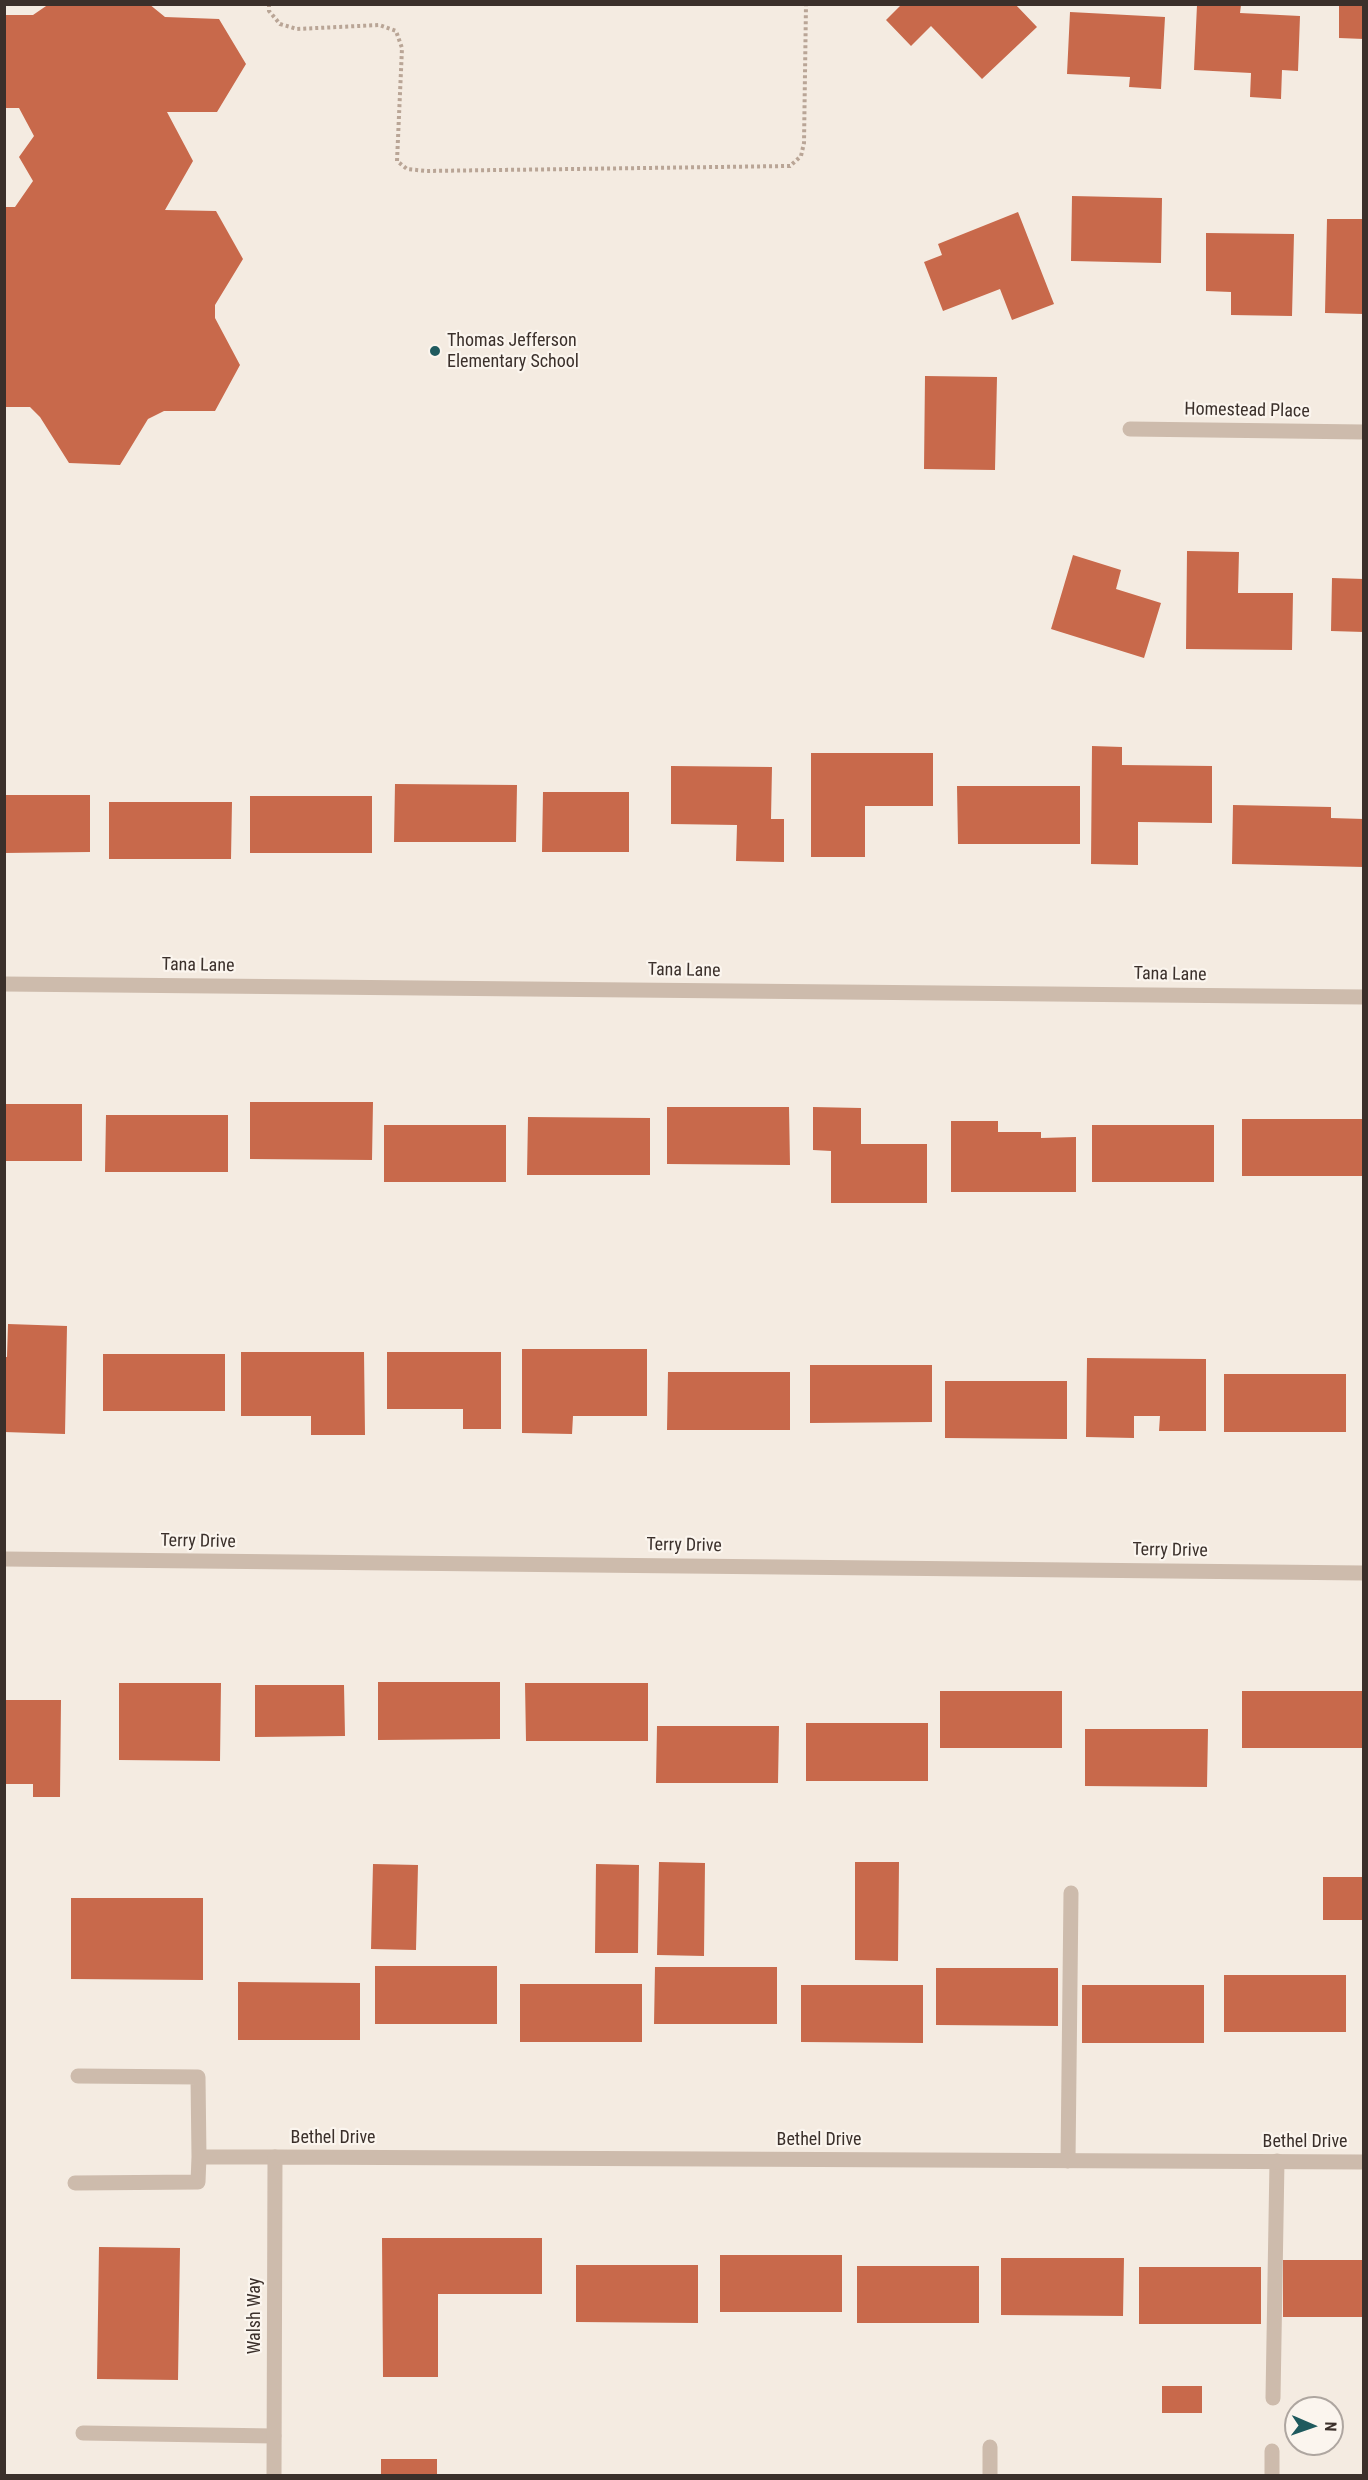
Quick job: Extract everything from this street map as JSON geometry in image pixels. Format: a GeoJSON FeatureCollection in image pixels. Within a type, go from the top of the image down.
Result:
{"type":"FeatureCollection","features":[{"type":"Feature","properties":{"kind":"street","name":"Homestead Place"},"geometry":{"type":"LineString","coordinates":[[1130,429],[1364,432]]}},
{"type":"Feature","properties":{"kind":"street","name":"Tana Lane"},"geometry":{"type":"LineString","coordinates":[[4,984],[1364,997]]}},
{"type":"Feature","properties":{"kind":"street","name":"Terry Drive"},"geometry":{"type":"LineString","coordinates":[[4,1559],[1364,1572]]}},
{"type":"Feature","properties":{"kind":"street"},"geometry":{"type":"LineString","coordinates":[[1068,2161],[1071,1893]]}},
{"type":"Feature","properties":{"kind":"street"},"geometry":{"type":"LineString","coordinates":[[75,2183],[198,2182],[199,2157],[198,2077],[78,2076]]}},
{"type":"Feature","properties":{"kind":"street","name":"Bethel Drive"},"geometry":{"type":"LineString","coordinates":[[199,2157],[1364,2162]]}},
{"type":"Feature","properties":{"kind":"street","name":"Walsh Way"},"geometry":{"type":"LineString","coordinates":[[274,2475],[275,2157]]}},
{"type":"Feature","properties":{"kind":"street"},"geometry":{"type":"LineString","coordinates":[[1273,2398],[1277,2161]]}},
{"type":"Feature","properties":{"kind":"street"},"geometry":{"type":"LineString","coordinates":[[83,2433],[274,2436]]}},
{"type":"Feature","properties":{"kind":"street"},"geometry":{"type":"LineString","coordinates":[[990,2447],[990,2475]]}},
{"type":"Feature","properties":{"kind":"street"},"geometry":{"type":"LineString","coordinates":[[1272,2451],[1272,2475]]}},
{"type":"Feature","properties":{"kind":"path"},"geometry":{"type":"LineString","coordinates":[[269,4],[269,11],[280,24],[297,29],[379,25],[396,30],[402,48],[397,161],[407,169],[426,171],[790,166],[801,156],[804,143],[806,4]]}},
{"type":"Feature","properties":{"kind":"building"},"geometry":{"type":"Polygon","coordinates":[[[49,4],[149,4],[165,17],[219,19],[246,64],[217,112],[167,112],[193,161],[165,210],[216,211],[243,259],[215,305],[215,318],[240,365],[215,411],[164,411],[148,419],[120,465],[69,463],[40,417],[30,407],[4,407],[4,207],[15,207],[33,181],[19,157],[34,136],[19,108],[4,108],[4,15],[33,15],[49,4]]]}},
{"type":"Feature","properties":{"kind":"building"},"geometry":{"type":"Polygon","coordinates":[[[902,4],[1015,4],[1037,27],[982,79],[931,26],[911,46],[886,20],[902,4]]]}},
{"type":"Feature","properties":{"kind":"building"},"geometry":{"type":"Polygon","coordinates":[[[1339,4],[1364,4],[1364,39],[1339,38],[1339,4]]]}},
{"type":"Feature","properties":{"kind":"building"},"geometry":{"type":"Polygon","coordinates":[[[1197,5],[1241,5],[1240,13],[1300,16],[1298,71],[1282,70],[1281,99],[1250,97],[1251,73],[1194,70],[1197,5]]]}},
{"type":"Feature","properties":{"kind":"building"},"geometry":{"type":"Polygon","coordinates":[[[1070,12],[1165,17],[1161,89],[1129,87],[1130,77],[1067,74],[1070,12]]]}},
{"type":"Feature","properties":{"kind":"building"},"geometry":{"type":"Polygon","coordinates":[[[1072,196],[1162,198],[1161,263],[1071,261],[1072,196]]]}},
{"type":"Feature","properties":{"kind":"building"},"geometry":{"type":"Polygon","coordinates":[[[1018,212],[1054,304],[1012,320],[1000,289],[943,311],[924,262],[942,255],[938,244],[1018,212]]]}},
{"type":"Feature","properties":{"kind":"building"},"geometry":{"type":"Polygon","coordinates":[[[1327,219],[1364,219],[1364,314],[1325,313],[1327,219]]]}},
{"type":"Feature","properties":{"kind":"building"},"geometry":{"type":"Polygon","coordinates":[[[1206,233],[1294,234],[1292,316],[1231,315],[1231,292],[1206,291],[1206,233]]]}},
{"type":"Feature","properties":{"kind":"building"},"geometry":{"type":"Polygon","coordinates":[[[925,376],[997,377],[995,470],[924,469],[925,376]]]}},
{"type":"Feature","properties":{"kind":"building"},"geometry":{"type":"Polygon","coordinates":[[[1187,551],[1239,552],[1238,593],[1293,593],[1292,650],[1186,649],[1187,551]]]}},
{"type":"Feature","properties":{"kind":"building"},"geometry":{"type":"Polygon","coordinates":[[[1073,555],[1121,570],[1116,589],[1161,603],[1144,658],[1051,629],[1073,555]]]}},
{"type":"Feature","properties":{"kind":"building"},"geometry":{"type":"Polygon","coordinates":[[[1332,578],[1364,579],[1364,632],[1331,631],[1332,578]]]}},
{"type":"Feature","properties":{"kind":"building"},"geometry":{"type":"Polygon","coordinates":[[[1092,746],[1122,747],[1122,765],[1212,766],[1212,823],[1138,822],[1138,865],[1091,864],[1092,746]]]}},
{"type":"Feature","properties":{"kind":"building"},"geometry":{"type":"Polygon","coordinates":[[[811,753],[933,753],[933,806],[865,806],[865,857],[811,857],[811,753]]]}},
{"type":"Feature","properties":{"kind":"building"},"geometry":{"type":"Polygon","coordinates":[[[671,766],[772,767],[771,819],[784,819],[784,862],[736,861],[737,825],[671,824],[671,766]]]}},
{"type":"Feature","properties":{"kind":"building"},"geometry":{"type":"Polygon","coordinates":[[[395,784],[517,785],[516,842],[394,842],[395,784]]]}},
{"type":"Feature","properties":{"kind":"building"},"geometry":{"type":"Polygon","coordinates":[[[957,786],[1080,786],[1080,844],[958,844],[957,786]]]}},
{"type":"Feature","properties":{"kind":"building"},"geometry":{"type":"Polygon","coordinates":[[[543,792],[629,792],[629,852],[542,852],[543,792]]]}},
{"type":"Feature","properties":{"kind":"building"},"geometry":{"type":"Polygon","coordinates":[[[4,795],[90,795],[90,852],[4,853],[4,795]]]}},
{"type":"Feature","properties":{"kind":"building"},"geometry":{"type":"Polygon","coordinates":[[[250,796],[372,796],[372,853],[250,853],[250,796]]]}},
{"type":"Feature","properties":{"kind":"building"},"geometry":{"type":"Polygon","coordinates":[[[109,802],[232,802],[231,859],[109,859],[109,802]]]}},
{"type":"Feature","properties":{"kind":"building"},"geometry":{"type":"Polygon","coordinates":[[[1233,805],[1331,807],[1331,818],[1364,819],[1364,867],[1232,864],[1233,805]]]}},
{"type":"Feature","properties":{"kind":"building"},"geometry":{"type":"Polygon","coordinates":[[[250,1102],[373,1102],[372,1160],[250,1159],[250,1102]]]}},
{"type":"Feature","properties":{"kind":"building"},"geometry":{"type":"Polygon","coordinates":[[[4,1104],[82,1104],[82,1161],[4,1161],[4,1104]]]}},
{"type":"Feature","properties":{"kind":"building"},"geometry":{"type":"Polygon","coordinates":[[[667,1107],[789,1107],[790,1165],[667,1164],[667,1107]]]}},
{"type":"Feature","properties":{"kind":"building"},"geometry":{"type":"Polygon","coordinates":[[[813,1107],[861,1108],[861,1144],[927,1144],[927,1203],[831,1203],[831,1151],[813,1150],[813,1107]]]}},
{"type":"Feature","properties":{"kind":"building"},"geometry":{"type":"Polygon","coordinates":[[[106,1115],[228,1115],[228,1172],[105,1172],[106,1115]]]}},
{"type":"Feature","properties":{"kind":"building"},"geometry":{"type":"Polygon","coordinates":[[[528,1117],[650,1118],[650,1175],[527,1175],[528,1117]]]}},
{"type":"Feature","properties":{"kind":"building"},"geometry":{"type":"Polygon","coordinates":[[[1242,1119],[1364,1119],[1364,1176],[1242,1176],[1242,1119]]]}},
{"type":"Feature","properties":{"kind":"building"},"geometry":{"type":"Polygon","coordinates":[[[951,1121],[998,1121],[998,1132],[1041,1132],[1041,1138],[1076,1137],[1076,1192],[951,1192],[951,1121]]]}},
{"type":"Feature","properties":{"kind":"building"},"geometry":{"type":"Polygon","coordinates":[[[384,1125],[506,1125],[506,1182],[384,1182],[384,1125]]]}},
{"type":"Feature","properties":{"kind":"building"},"geometry":{"type":"Polygon","coordinates":[[[1092,1125],[1214,1125],[1214,1182],[1092,1182],[1092,1125]]]}},
{"type":"Feature","properties":{"kind":"building"},"geometry":{"type":"Polygon","coordinates":[[[8,1324],[67,1326],[65,1434],[4,1432],[4,1357],[7,1357],[8,1324]]]}},
{"type":"Feature","properties":{"kind":"building"},"geometry":{"type":"Polygon","coordinates":[[[522,1349],[647,1349],[647,1416],[573,1416],[572,1434],[522,1433],[522,1349]]]}},
{"type":"Feature","properties":{"kind":"building"},"geometry":{"type":"Polygon","coordinates":[[[241,1352],[364,1352],[365,1435],[311,1435],[311,1416],[241,1416],[241,1352]]]}},
{"type":"Feature","properties":{"kind":"building"},"geometry":{"type":"Polygon","coordinates":[[[387,1352],[501,1352],[501,1429],[463,1429],[463,1409],[387,1409],[387,1352]]]}},
{"type":"Feature","properties":{"kind":"building"},"geometry":{"type":"Polygon","coordinates":[[[103,1354],[225,1354],[225,1411],[103,1411],[103,1354]]]}},
{"type":"Feature","properties":{"kind":"building"},"geometry":{"type":"Polygon","coordinates":[[[1087,1358],[1206,1359],[1206,1431],[1159,1431],[1160,1416],[1134,1416],[1134,1438],[1086,1437],[1087,1358]]]}},
{"type":"Feature","properties":{"kind":"building"},"geometry":{"type":"Polygon","coordinates":[[[810,1365],[932,1365],[932,1422],[810,1423],[810,1365]]]}},
{"type":"Feature","properties":{"kind":"building"},"geometry":{"type":"Polygon","coordinates":[[[668,1372],[790,1372],[790,1430],[667,1430],[668,1372]]]}},
{"type":"Feature","properties":{"kind":"building"},"geometry":{"type":"Polygon","coordinates":[[[1224,1374],[1346,1374],[1346,1432],[1224,1432],[1224,1374]]]}},
{"type":"Feature","properties":{"kind":"building"},"geometry":{"type":"Polygon","coordinates":[[[945,1381],[1067,1381],[1067,1439],[945,1438],[945,1381]]]}},
{"type":"Feature","properties":{"kind":"building"},"geometry":{"type":"Polygon","coordinates":[[[378,1682],[500,1682],[500,1739],[378,1740],[378,1682]]]}},
{"type":"Feature","properties":{"kind":"building"},"geometry":{"type":"Polygon","coordinates":[[[119,1683],[221,1683],[220,1761],[119,1760],[119,1683]]]}},
{"type":"Feature","properties":{"kind":"building"},"geometry":{"type":"Polygon","coordinates":[[[525,1683],[648,1683],[648,1741],[526,1741],[525,1683]]]}},
{"type":"Feature","properties":{"kind":"building"},"geometry":{"type":"Polygon","coordinates":[[[255,1685],[344,1685],[345,1736],[255,1737],[255,1685]]]}},
{"type":"Feature","properties":{"kind":"building"},"geometry":{"type":"Polygon","coordinates":[[[940,1691],[1062,1691],[1062,1748],[940,1748],[940,1691]]]}},
{"type":"Feature","properties":{"kind":"building"},"geometry":{"type":"Polygon","coordinates":[[[1242,1691],[1364,1691],[1364,1748],[1242,1748],[1242,1691]]]}},
{"type":"Feature","properties":{"kind":"building"},"geometry":{"type":"Polygon","coordinates":[[[4,1700],[61,1700],[60,1797],[33,1797],[33,1784],[4,1784],[4,1700]]]}},
{"type":"Feature","properties":{"kind":"building"},"geometry":{"type":"Polygon","coordinates":[[[806,1723],[928,1723],[928,1781],[806,1781],[806,1723]]]}},
{"type":"Feature","properties":{"kind":"building"},"geometry":{"type":"Polygon","coordinates":[[[657,1726],[779,1726],[778,1783],[656,1783],[657,1726]]]}},
{"type":"Feature","properties":{"kind":"building"},"geometry":{"type":"Polygon","coordinates":[[[1085,1729],[1208,1729],[1207,1787],[1085,1786],[1085,1729]]]}},
{"type":"Feature","properties":{"kind":"building"},"geometry":{"type":"Polygon","coordinates":[[[659,1862],[705,1863],[704,1956],[657,1955],[659,1862]]]}},
{"type":"Feature","properties":{"kind":"building"},"geometry":{"type":"Polygon","coordinates":[[[855,1862],[899,1862],[898,1961],[855,1960],[855,1862]]]}},
{"type":"Feature","properties":{"kind":"building"},"geometry":{"type":"Polygon","coordinates":[[[373,1864],[418,1865],[416,1950],[371,1949],[373,1864]]]}},
{"type":"Feature","properties":{"kind":"building"},"geometry":{"type":"Polygon","coordinates":[[[596,1864],[639,1865],[638,1953],[595,1953],[596,1864]]]}},
{"type":"Feature","properties":{"kind":"building"},"geometry":{"type":"Polygon","coordinates":[[[1323,1877],[1364,1877],[1364,1920],[1323,1920],[1323,1877]]]}},
{"type":"Feature","properties":{"kind":"building"},"geometry":{"type":"Polygon","coordinates":[[[71,1898],[203,1898],[203,1980],[71,1979],[71,1898]]]}},
{"type":"Feature","properties":{"kind":"building"},"geometry":{"type":"Polygon","coordinates":[[[375,1966],[497,1966],[497,2024],[375,2024],[375,1966]]]}},
{"type":"Feature","properties":{"kind":"building"},"geometry":{"type":"Polygon","coordinates":[[[655,1967],[777,1967],[777,2024],[654,2024],[655,1967]]]}},
{"type":"Feature","properties":{"kind":"building"},"geometry":{"type":"Polygon","coordinates":[[[936,1968],[1058,1968],[1058,2026],[936,2025],[936,1968]]]}},
{"type":"Feature","properties":{"kind":"building"},"geometry":{"type":"Polygon","coordinates":[[[1224,1975],[1346,1975],[1346,2032],[1224,2032],[1224,1975]]]}},
{"type":"Feature","properties":{"kind":"building"},"geometry":{"type":"Polygon","coordinates":[[[238,1982],[360,1983],[360,2040],[238,2040],[238,1982]]]}},
{"type":"Feature","properties":{"kind":"building"},"geometry":{"type":"Polygon","coordinates":[[[520,1984],[642,1984],[642,2042],[520,2042],[520,1984]]]}},
{"type":"Feature","properties":{"kind":"building"},"geometry":{"type":"Polygon","coordinates":[[[801,1985],[923,1985],[923,2043],[801,2042],[801,1985]]]}},
{"type":"Feature","properties":{"kind":"building"},"geometry":{"type":"Polygon","coordinates":[[[1082,1985],[1204,1985],[1204,2043],[1082,2043],[1082,1985]]]}},
{"type":"Feature","properties":{"kind":"building"},"geometry":{"type":"Polygon","coordinates":[[[382,2238],[542,2238],[542,2294],[438,2294],[438,2377],[383,2377],[382,2238]]]}},
{"type":"Feature","properties":{"kind":"building"},"geometry":{"type":"Polygon","coordinates":[[[99,2247],[180,2248],[178,2380],[97,2379],[99,2247]]]}},
{"type":"Feature","properties":{"kind":"building"},"geometry":{"type":"Polygon","coordinates":[[[720,2255],[842,2255],[842,2312],[720,2312],[720,2255]]]}},
{"type":"Feature","properties":{"kind":"building"},"geometry":{"type":"Polygon","coordinates":[[[1001,2258],[1124,2258],[1123,2316],[1001,2315],[1001,2258]]]}},
{"type":"Feature","properties":{"kind":"building"},"geometry":{"type":"Polygon","coordinates":[[[1283,2260],[1364,2260],[1364,2317],[1283,2317],[1283,2260]]]}},
{"type":"Feature","properties":{"kind":"building"},"geometry":{"type":"Polygon","coordinates":[[[576,2265],[698,2265],[698,2323],[576,2322],[576,2265]]]}},
{"type":"Feature","properties":{"kind":"building"},"geometry":{"type":"Polygon","coordinates":[[[857,2266],[979,2266],[979,2323],[857,2323],[857,2266]]]}},
{"type":"Feature","properties":{"kind":"building"},"geometry":{"type":"Polygon","coordinates":[[[1139,2267],[1261,2267],[1261,2324],[1139,2324],[1139,2267]]]}},
{"type":"Feature","properties":{"kind":"building"},"geometry":{"type":"Polygon","coordinates":[[[1162,2386],[1202,2386],[1202,2413],[1162,2413],[1162,2386]]]}},
{"type":"Feature","properties":{"kind":"building"},"geometry":{"type":"Polygon","coordinates":[[[381,2459],[437,2459],[437,2476],[381,2476],[381,2459]]]}},
{"type":"Feature","properties":{"kind":"place","name":"Thomas Jefferson Elementary School"},"geometry":{"type":"Point","coordinates":[435,351]}}]}
